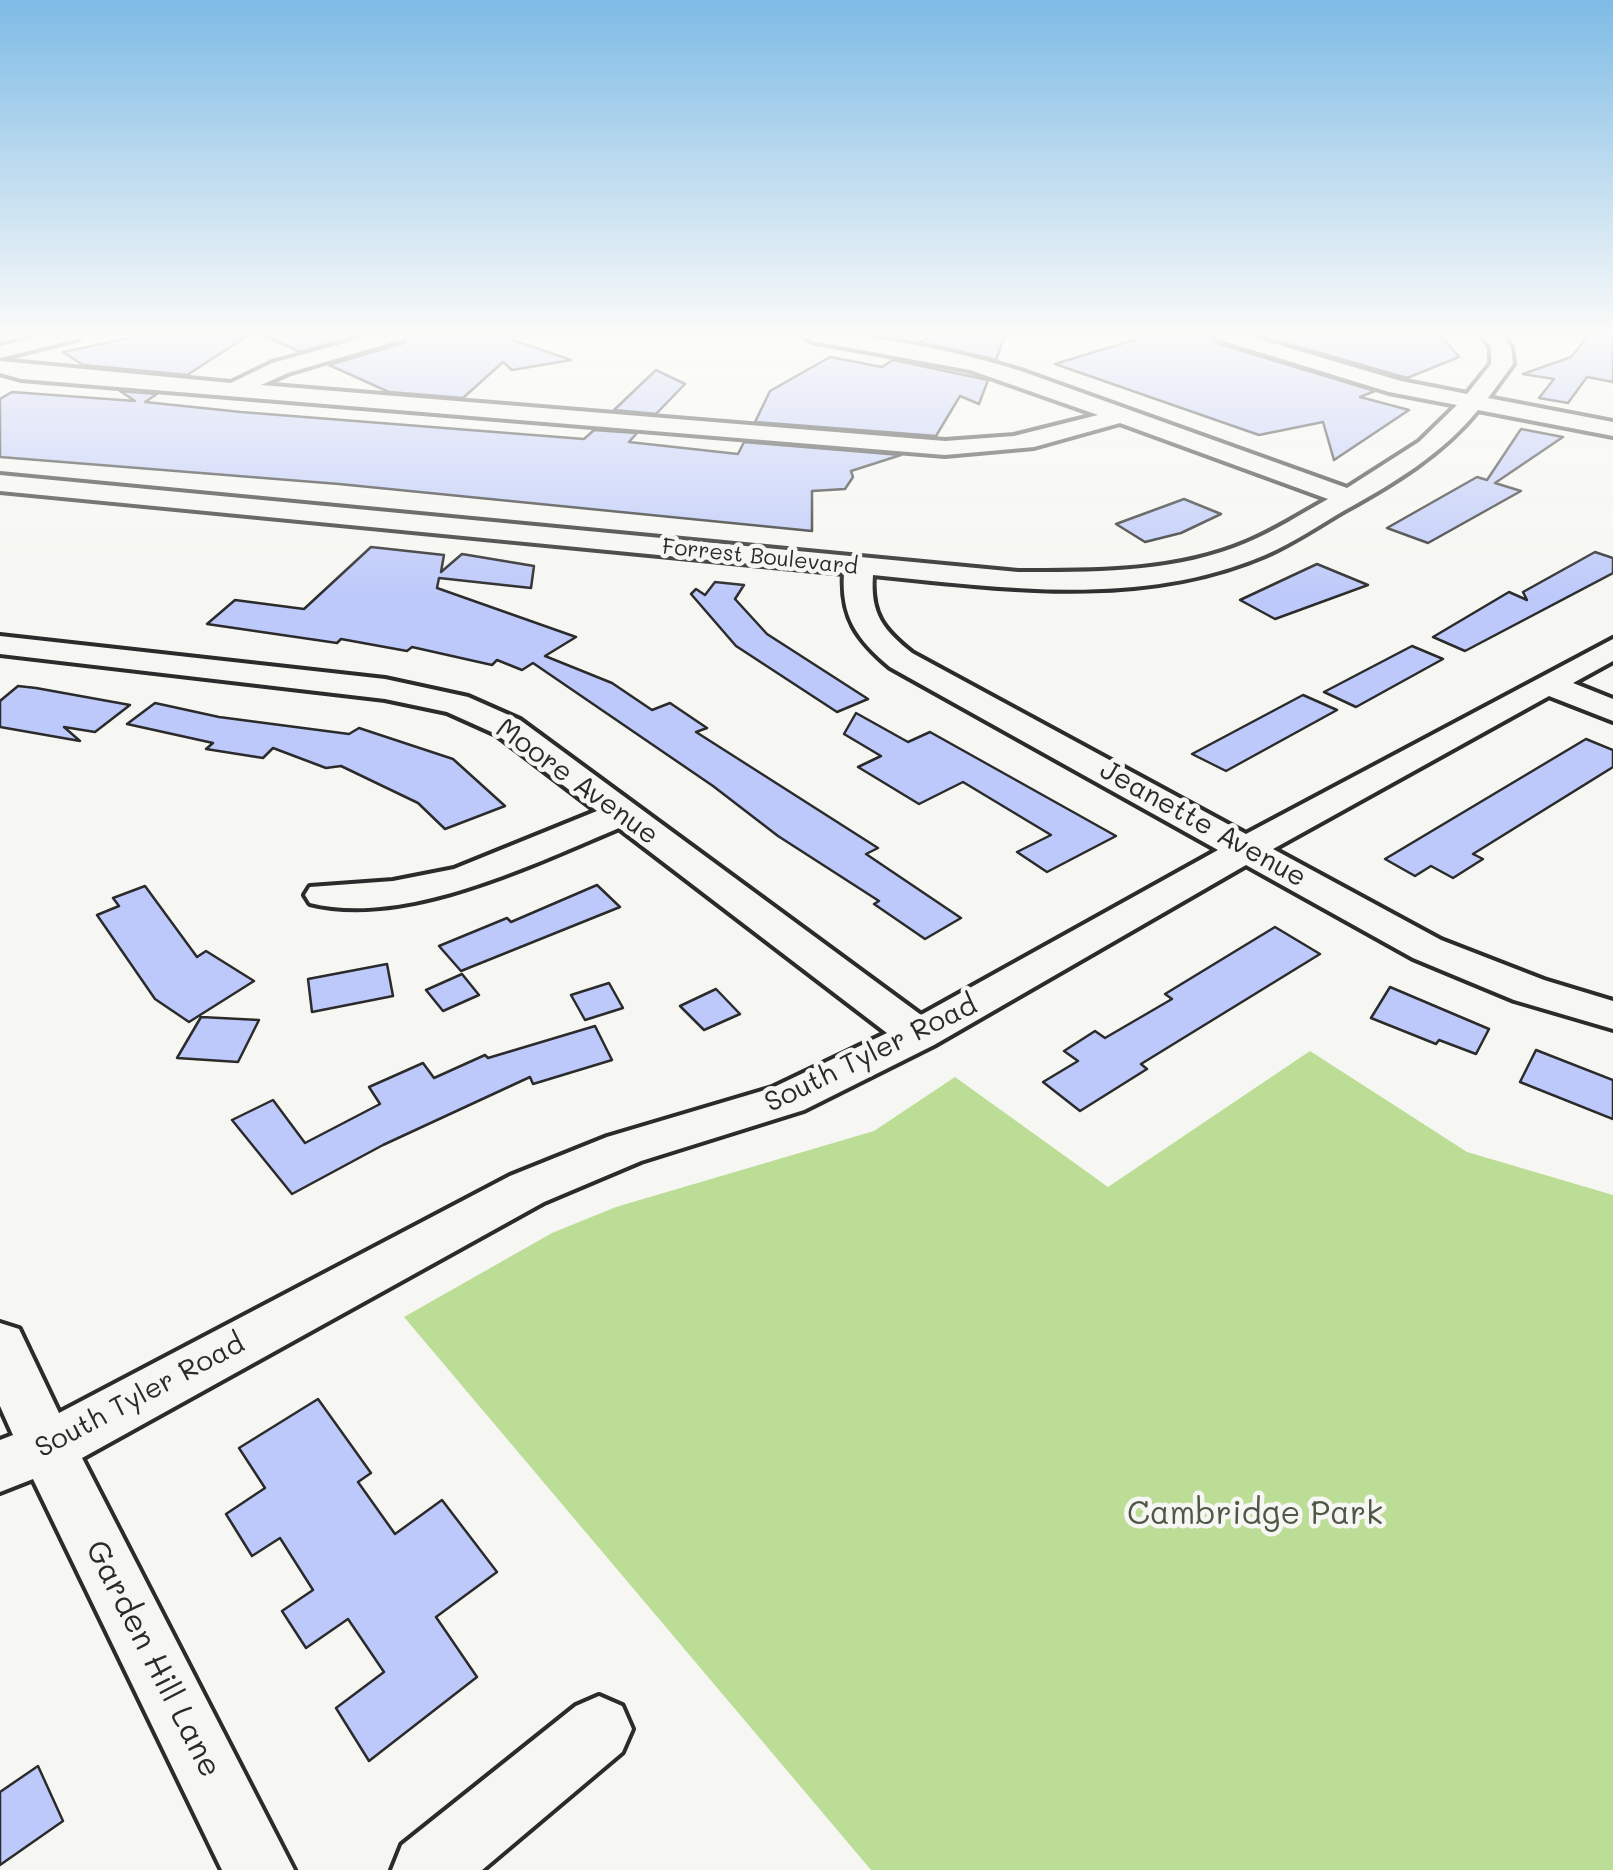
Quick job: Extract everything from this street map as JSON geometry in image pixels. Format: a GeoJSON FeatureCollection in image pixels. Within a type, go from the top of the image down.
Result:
{"type":"FeatureCollection","features":[{"type":"Feature","properties":{"kind":"street"},"geometry":{"type":"LineString","coordinates":[[630,422],[945,448],[1021,445],[1052,439],[1098,422]]}},
{"type":"Feature","properties":{"kind":"street"},"geometry":{"type":"LineString","coordinates":[[1143,422],[1350,498]]}},
{"type":"Feature","properties":{"kind":"street","name":"Forrest Boulevard"},"geometry":{"type":"LineString","coordinates":[[0,482],[1018,581],[1143,577],[1197,567],[1252,550],[1396,474],[1454,422]]}},
{"type":"Feature","properties":{"kind":"street"},"geometry":{"type":"LineString","coordinates":[[1575,422],[1613,429]]}},
{"type":"Feature","properties":{"kind":"street","name":"Jeanette Avenue"},"geometry":{"type":"LineString","coordinates":[[859,567],[856,606],[867,633],[901,660],[1428,949],[1529,990],[1613,1015]]}},
{"type":"Feature","properties":{"kind":"street","name":"Moore Avenue"},"geometry":{"type":"LineString","coordinates":[[0,644],[385,689],[457,704],[508,727],[919,1035]]}},
{"type":"Feature","properties":{"kind":"street","name":"South Tyler Road"},"geometry":{"type":"LineString","coordinates":[[24,1457],[527,1189],[624,1149],[788,1100],[919,1035],[1248,848],[1613,648]]}},
{"type":"Feature","properties":{"kind":"street"},"geometry":{"type":"LineString","coordinates":[[1550,685],[1613,711]]}},
{"type":"Feature","properties":{"kind":"street"},"geometry":{"type":"LineString","coordinates":[[324,895],[393,893],[464,879],[621,814]]}},
{"type":"Feature","properties":{"kind":"street","name":"Garden Hill Lane"},"geometry":{"type":"LineString","coordinates":[[0,1345],[24,1457],[259,1870]]}},
{"type":"Feature","properties":{"kind":"street"},"geometry":{"type":"LineString","coordinates":[[427,1870],[598,1729]]}},
{"type":"Feature","properties":{"kind":"green space","name":"Cambridge Park"},"geometry":{"type":"Polygon","coordinates":[[[1310,1051],[1467,1152],[1613,1195],[1613,1870],[871,1870],[404,1317],[552,1233],[616,1207],[874,1131],[955,1077],[1108,1187],[1310,1051]]]}},
{"type":"Feature","properties":{"kind":"building"},"geometry":{"type":"Polygon","coordinates":[[[0,422],[371,422],[584,439],[594,430],[637,433],[629,442],[738,454],[744,442],[901,455],[851,471],[853,477],[845,489],[812,491],[812,531],[339,484],[0,457],[0,422]]]}},
{"type":"Feature","properties":{"kind":"building"},"geometry":{"type":"Polygon","coordinates":[[[758,422],[944,422],[936,436],[758,422]]]}},
{"type":"Feature","properties":{"kind":"building"},"geometry":{"type":"Polygon","coordinates":[[[1222,422],[1322,422],[1259,435],[1222,422]]]}},
{"type":"Feature","properties":{"kind":"building"},"geometry":{"type":"Polygon","coordinates":[[[1323,422],[1391,422],[1334,460],[1323,422]]]}},
{"type":"Feature","properties":{"kind":"building"},"geometry":{"type":"Polygon","coordinates":[[[1521,429],[1563,437],[1495,483],[1521,491],[1428,543],[1387,528],[1477,477],[1487,480],[1521,429]]]}},
{"type":"Feature","properties":{"kind":"building"},"geometry":{"type":"Polygon","coordinates":[[[1184,499],[1221,514],[1181,533],[1145,542],[1116,524],[1184,499]]]}},
{"type":"Feature","properties":{"kind":"building"},"geometry":{"type":"Polygon","coordinates":[[[371,547],[444,555],[441,572],[462,554],[534,566],[531,588],[439,578],[437,588],[576,637],[545,656],[612,683],[652,710],[670,703],[707,728],[696,732],[878,848],[866,854],[961,918],[925,939],[874,904],[879,901],[778,836],[713,786],[533,663],[522,670],[497,660],[492,665],[412,647],[407,651],[341,639],[337,643],[207,624],[235,600],[304,609],[371,547]]]}},
{"type":"Feature","properties":{"kind":"building"},"geometry":{"type":"Polygon","coordinates":[[[1595,552],[1613,558],[1613,573],[1465,651],[1433,637],[1509,592],[1527,600],[1523,592],[1595,552]]]}},
{"type":"Feature","properties":{"kind":"building"},"geometry":{"type":"Polygon","coordinates":[[[1317,564],[1368,585],[1275,619],[1240,600],[1317,564]]]}},
{"type":"Feature","properties":{"kind":"building"},"geometry":{"type":"Polygon","coordinates":[[[715,582],[744,585],[735,599],[767,634],[868,699],[837,712],[736,646],[691,594],[696,589],[705,595],[715,582]]]}},
{"type":"Feature","properties":{"kind":"building"},"geometry":{"type":"Polygon","coordinates":[[[1412,646],[1443,659],[1356,707],[1324,692],[1412,646]]]}},
{"type":"Feature","properties":{"kind":"building"},"geometry":{"type":"Polygon","coordinates":[[[18,686],[130,705],[95,732],[64,727],[80,741],[0,727],[0,701],[18,686]]]}},
{"type":"Feature","properties":{"kind":"building"},"geometry":{"type":"Polygon","coordinates":[[[1303,695],[1337,710],[1226,771],[1192,754],[1303,695]]]}},
{"type":"Feature","properties":{"kind":"building"},"geometry":{"type":"Polygon","coordinates":[[[155,703],[219,717],[349,734],[359,728],[453,759],[505,806],[445,829],[418,803],[341,766],[326,768],[273,748],[263,758],[206,749],[213,743],[127,724],[155,703]]]}},
{"type":"Feature","properties":{"kind":"building"},"geometry":{"type":"Polygon","coordinates":[[[856,713],[908,742],[930,732],[1116,836],[1047,872],[1017,852],[1051,835],[963,782],[919,804],[858,767],[881,756],[844,734],[856,713]]]}},
{"type":"Feature","properties":{"kind":"building"},"geometry":{"type":"Polygon","coordinates":[[[1586,739],[1613,750],[1613,767],[1473,854],[1483,859],[1453,878],[1431,866],[1415,876],[1385,859],[1586,739]]]}},
{"type":"Feature","properties":{"kind":"building"},"geometry":{"type":"Polygon","coordinates":[[[597,885],[620,907],[461,971],[439,946],[507,918],[511,922],[597,885]]]}},
{"type":"Feature","properties":{"kind":"building"},"geometry":{"type":"Polygon","coordinates":[[[145,886],[197,957],[206,951],[254,981],[189,1022],[155,999],[97,915],[119,906],[113,898],[145,886]]]}},
{"type":"Feature","properties":{"kind":"building"},"geometry":{"type":"Polygon","coordinates":[[[1275,927],[1320,954],[1141,1064],[1147,1069],[1080,1111],[1043,1082],[1078,1061],[1064,1051],[1095,1031],[1105,1038],[1172,999],[1165,994],[1275,927]]]}},
{"type":"Feature","properties":{"kind":"building"},"geometry":{"type":"Polygon","coordinates":[[[387,964],[393,996],[312,1012],[308,979],[387,964]]]}},
{"type":"Feature","properties":{"kind":"building"},"geometry":{"type":"Polygon","coordinates":[[[462,974],[479,995],[443,1011],[426,990],[462,974]]]}},
{"type":"Feature","properties":{"kind":"building"},"geometry":{"type":"Polygon","coordinates":[[[609,983],[623,1008],[585,1020],[571,995],[609,983]]]}},
{"type":"Feature","properties":{"kind":"building"},"geometry":{"type":"Polygon","coordinates":[[[1390,987],[1489,1029],[1476,1054],[1439,1040],[1436,1044],[1371,1018],[1390,987]]]}},
{"type":"Feature","properties":{"kind":"building"},"geometry":{"type":"Polygon","coordinates":[[[716,989],[740,1014],[704,1030],[680,1006],[716,989]]]}},
{"type":"Feature","properties":{"kind":"building"},"geometry":{"type":"Polygon","coordinates":[[[201,1017],[259,1020],[238,1062],[177,1058],[201,1017]]]}},
{"type":"Feature","properties":{"kind":"building"},"geometry":{"type":"Polygon","coordinates":[[[595,1026],[612,1060],[533,1084],[530,1077],[383,1145],[292,1194],[232,1120],[273,1100],[305,1143],[380,1104],[369,1087],[423,1063],[434,1078],[485,1055],[488,1058],[595,1026]]]}},
{"type":"Feature","properties":{"kind":"building"},"geometry":{"type":"Polygon","coordinates":[[[1536,1050],[1613,1080],[1613,1119],[1520,1082],[1536,1050]]]}},
{"type":"Feature","properties":{"kind":"building"},"geometry":{"type":"Polygon","coordinates":[[[318,1399],[371,1473],[358,1482],[395,1534],[442,1500],[497,1572],[436,1617],[477,1677],[369,1761],[336,1708],[384,1672],[348,1619],[306,1648],[282,1611],[313,1590],[280,1538],[252,1556],[226,1514],[265,1488],[239,1448],[318,1399]]]}},
{"type":"Feature","properties":{"kind":"building"},"geometry":{"type":"Polygon","coordinates":[[[38,1766],[63,1821],[0,1865],[0,1792],[38,1766]]]}}]}
